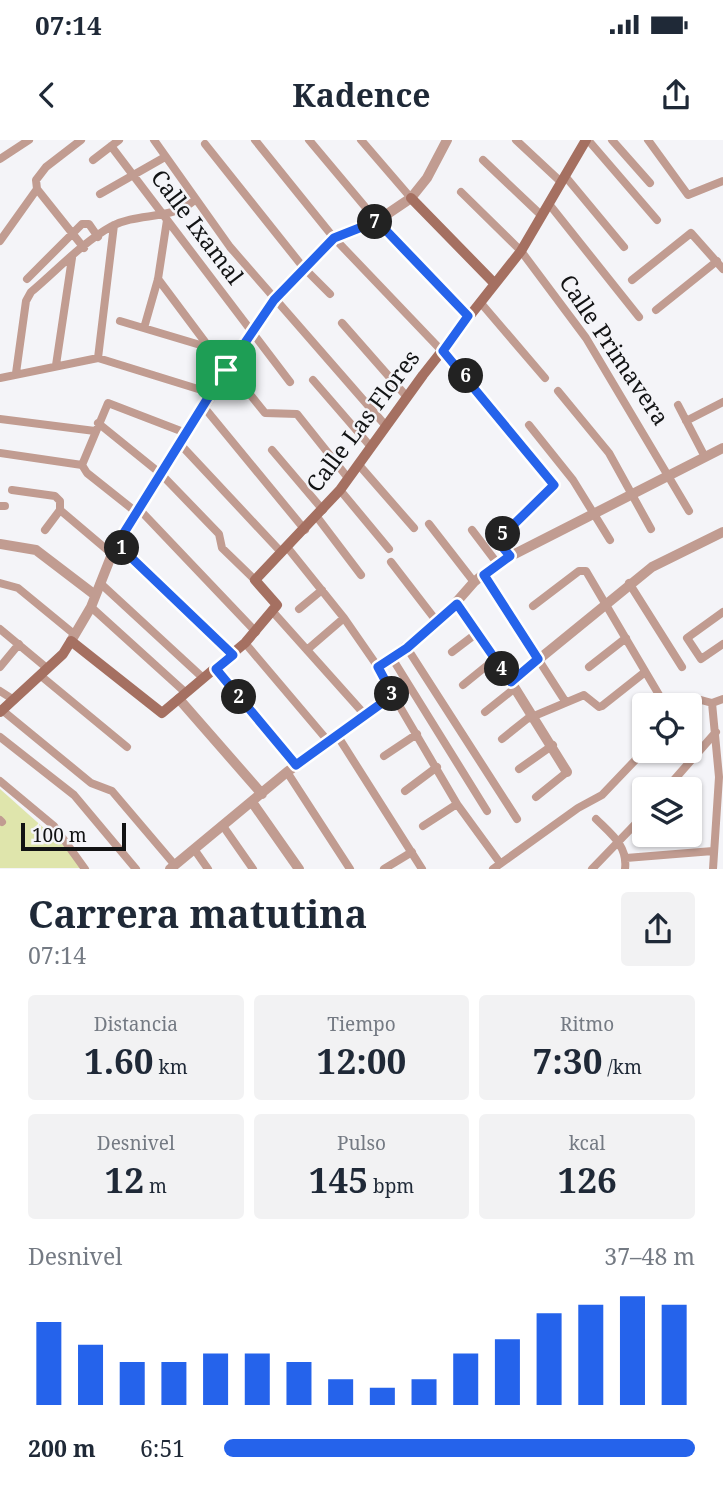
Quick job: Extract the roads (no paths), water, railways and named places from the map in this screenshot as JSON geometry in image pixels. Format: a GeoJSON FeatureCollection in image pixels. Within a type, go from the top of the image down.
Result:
{"type":"FeatureCollection","features":[{"type":"Feature","properties":{"kind":"main road","name":"Calle Las Flores"},"geometry":{"type":"LineString","coordinates":[[255,580],[340,491],[468,316],[521,251],[587,140]]}},
{"type":"Feature","properties":{"kind":"main road"},"geometry":{"type":"LineString","coordinates":[[411,198],[494,283]]}},
{"type":"Feature","properties":{"kind":"main road"},"geometry":{"type":"LineString","coordinates":[[1,711],[44,673],[73,638],[162,713],[202,677],[233,655],[256,632],[275,607],[255,580]]}},
{"type":"Feature","properties":{"kind":"street"},"geometry":{"type":"LineString","coordinates":[[0,159],[29,140]]}},
{"type":"Feature","properties":{"kind":"street"},"geometry":{"type":"LineString","coordinates":[[0,241],[24,212],[37,189],[37,177],[81,140]]}},
{"type":"Feature","properties":{"kind":"street"},"geometry":{"type":"LineString","coordinates":[[155,140],[195,200],[274,300],[386,426]]}},
{"type":"Feature","properties":{"kind":"street"},"geometry":{"type":"LineString","coordinates":[[255,140],[334,238],[443,351],[554,485],[502,536],[500,544],[510,556]]}},
{"type":"Feature","properties":{"kind":"street"},"geometry":{"type":"LineString","coordinates":[[309,140],[377,221],[468,316]]}},
{"type":"Feature","properties":{"kind":"street"},"geometry":{"type":"LineString","coordinates":[[361,140],[411,198]]}},
{"type":"Feature","properties":{"kind":"street"},"geometry":{"type":"LineString","coordinates":[[0,583],[18,588],[73,638],[91,607],[117,544],[137,510],[274,300],[303,267],[334,238],[377,221],[411,198],[427,178],[447,140]]}},
{"type":"Feature","properties":{"kind":"street"},"geometry":{"type":"LineString","coordinates":[[516,140],[563,179],[624,247]]}},
{"type":"Feature","properties":{"kind":"street"},"geometry":{"type":"LineString","coordinates":[[587,140],[657,220]]}},
{"type":"Feature","properties":{"kind":"street"},"geometry":{"type":"LineString","coordinates":[[612,140],[650,183]]}},
{"type":"Feature","properties":{"kind":"street"},"geometry":{"type":"LineString","coordinates":[[648,140],[688,195],[723,181]]}},
{"type":"Feature","properties":{"kind":"street"},"geometry":{"type":"LineString","coordinates":[[93,160],[115,143]]}},
{"type":"Feature","properties":{"kind":"street","name":"Calle Ixamal"},"geometry":{"type":"LineString","coordinates":[[115,143],[132,174],[290,382]]}},
{"type":"Feature","properties":{"kind":"street"},"geometry":{"type":"LineString","coordinates":[[205,144],[303,267],[330,294]]}},
{"type":"Feature","properties":{"kind":"street"},"geometry":{"type":"LineString","coordinates":[[100,194],[164,157]]}},
{"type":"Feature","properties":{"kind":"street"},"geometry":{"type":"LineString","coordinates":[[483,160],[542,216]]}},
{"type":"Feature","properties":{"kind":"street"},"geometry":{"type":"LineString","coordinates":[[37,189],[74,232],[84,248]]}},
{"type":"Feature","properties":{"kind":"street","name":"Calle Primavera"},"geometry":{"type":"LineString","coordinates":[[461,192],[521,251],[586,338],[689,511]]}},
{"type":"Feature","properties":{"kind":"street"},"geometry":{"type":"LineString","coordinates":[[16,373],[27,297],[72,257],[114,225],[165,218],[195,200]]}},
{"type":"Feature","properties":{"kind":"street"},"geometry":{"type":"LineString","coordinates":[[550,204],[639,317]]}},
{"type":"Feature","properties":{"kind":"street"},"geometry":{"type":"LineString","coordinates":[[144,328],[158,279],[165,218]]}},
{"type":"Feature","properties":{"kind":"street"},"geometry":{"type":"LineString","coordinates":[[27,279],[74,232],[87,223],[98,237]]}},
{"type":"Feature","properties":{"kind":"street"},"geometry":{"type":"LineString","coordinates":[[98,358],[114,225]]}},
{"type":"Feature","properties":{"kind":"street"},"geometry":{"type":"LineString","coordinates":[[632,280],[689,233],[694,235],[720,265],[656,310]]}},
{"type":"Feature","properties":{"kind":"street"},"geometry":{"type":"LineString","coordinates":[[56,365],[72,257]]}},
{"type":"Feature","properties":{"kind":"street"},"geometry":{"type":"LineString","coordinates":[[158,279],[209,348],[265,413],[297,414],[348,478]]}},
{"type":"Feature","properties":{"kind":"street"},"geometry":{"type":"LineString","coordinates":[[480,302],[545,378]]}},
{"type":"Feature","properties":{"kind":"street"},"geometry":{"type":"LineString","coordinates":[[120,321],[209,348]]}},
{"type":"Feature","properties":{"kind":"street"},"geometry":{"type":"LineString","coordinates":[[342,323],[407,397]]}},
{"type":"Feature","properties":{"kind":"street"},"geometry":{"type":"LineString","coordinates":[[0,378],[98,358],[211,393]]}},
{"type":"Feature","properties":{"kind":"street"},"geometry":{"type":"LineString","coordinates":[[313,380],[371,447]]}},
{"type":"Feature","properties":{"kind":"street"},"geometry":{"type":"LineString","coordinates":[[558,391],[591,428],[633,493],[651,529]]}},
{"type":"Feature","properties":{"kind":"street"},"geometry":{"type":"LineString","coordinates":[[82,465],[108,402],[186,433]]}},
{"type":"Feature","properties":{"kind":"street"},"geometry":{"type":"LineString","coordinates":[[686,421],[723,402]]}},
{"type":"Feature","properties":{"kind":"street"},"geometry":{"type":"LineString","coordinates":[[678,405],[705,457]]}},
{"type":"Feature","properties":{"kind":"street"},"geometry":{"type":"LineString","coordinates":[[203,406],[304,530]]}},
{"type":"Feature","properties":{"kind":"street"},"geometry":{"type":"LineString","coordinates":[[0,419],[97,427],[161,474],[219,534],[222,548],[255,580]]}},
{"type":"Feature","properties":{"kind":"street"},"geometry":{"type":"LineString","coordinates":[[529,425],[595,512],[610,540]]}},
{"type":"Feature","properties":{"kind":"street"},"geometry":{"type":"LineString","coordinates":[[179,443],[322,590],[344,618],[378,667],[496,866],[578,808],[593,803],[632,763]]}},
{"type":"Feature","properties":{"kind":"street"},"geometry":{"type":"LineString","coordinates":[[378,667],[438,623],[474,582],[497,563],[723,448]]}},
{"type":"Feature","properties":{"kind":"street"},"geometry":{"type":"LineString","coordinates":[[272,450],[320,513],[361,575]]}},
{"type":"Feature","properties":{"kind":"street"},"geometry":{"type":"LineString","coordinates":[[0,453],[82,465],[87,473],[137,510],[256,632]]}},
{"type":"Feature","properties":{"kind":"street"},"geometry":{"type":"LineString","coordinates":[[359,465],[414,528]]}},
{"type":"Feature","properties":{"kind":"street"},"geometry":{"type":"LineString","coordinates":[[12,490],[55,496],[61,507],[112,554]]}},
{"type":"Feature","properties":{"kind":"street"},"geometry":{"type":"LineString","coordinates":[[340,491],[389,549]]}},
{"type":"Feature","properties":{"kind":"street"},"geometry":{"type":"LineString","coordinates":[[45,530],[61,507]]}},
{"type":"Feature","properties":{"kind":"street"},"geometry":{"type":"LineString","coordinates":[[429,524],[474,582]]}},
{"type":"Feature","properties":{"kind":"street"},"geometry":{"type":"LineString","coordinates":[[472,530],[497,563]]}},
{"type":"Feature","properties":{"kind":"street"},"geometry":{"type":"LineString","coordinates":[[485,712],[538,659],[629,583],[652,566],[723,532]]}},
{"type":"Feature","properties":{"kind":"street"},"geometry":{"type":"LineString","coordinates":[[0,544],[36,550],[95,595]]}},
{"type":"Feature","properties":{"kind":"street"},"geometry":{"type":"LineString","coordinates":[[117,544],[233,655]]}},
{"type":"Feature","properties":{"kind":"street"},"geometry":{"type":"LineString","coordinates":[[391,562],[438,623]]}},
{"type":"Feature","properties":{"kind":"street"},"geometry":{"type":"LineString","coordinates":[[533,606],[583,570],[606,603],[658,693]]}},
{"type":"Feature","properties":{"kind":"street"},"geometry":{"type":"LineString","coordinates":[[484,575],[565,701]]}},
{"type":"Feature","properties":{"kind":"street"},"geometry":{"type":"LineString","coordinates":[[100,583],[202,677]]}},
{"type":"Feature","properties":{"kind":"street"},"geometry":{"type":"LineString","coordinates":[[629,583],[682,667]]}},
{"type":"Feature","properties":{"kind":"street"},"geometry":{"type":"LineString","coordinates":[[299,609],[322,590]]}},
{"type":"Feature","properties":{"kind":"street"},"geometry":{"type":"LineString","coordinates":[[457,604],[513,685],[567,772],[536,797]]}},
{"type":"Feature","properties":{"kind":"street"},"geometry":{"type":"LineString","coordinates":[[91,607],[182,696],[262,794]]}},
{"type":"Feature","properties":{"kind":"street"},"geometry":{"type":"LineString","coordinates":[[275,607],[366,716]]}},
{"type":"Feature","properties":{"kind":"street"},"geometry":{"type":"LineString","coordinates":[[723,612],[687,639],[701,659],[723,644]]}},
{"type":"Feature","properties":{"kind":"street"},"geometry":{"type":"LineString","coordinates":[[308,649],[344,618]]}},
{"type":"Feature","properties":{"kind":"street"},"geometry":{"type":"LineString","coordinates":[[0,629],[19,644],[44,673],[127,747]]}},
{"type":"Feature","properties":{"kind":"street"},"geometry":{"type":"LineString","coordinates":[[452,652],[477,633]]}},
{"type":"Feature","properties":{"kind":"street"},"geometry":{"type":"LineString","coordinates":[[589,667],[626,638]]}},
{"type":"Feature","properties":{"kind":"street"},"geometry":{"type":"LineString","coordinates":[[245,643],[333,738],[422,869]]}},
{"type":"Feature","properties":{"kind":"street"},"geometry":{"type":"LineString","coordinates":[[0,667],[19,644]]}},
{"type":"Feature","properties":{"kind":"street"},"geometry":{"type":"LineString","coordinates":[[407,648],[517,819]]}},
{"type":"Feature","properties":{"kind":"street"},"geometry":{"type":"LineString","coordinates":[[392,658],[486,811]]}},
{"type":"Feature","properties":{"kind":"street"},"geometry":{"type":"LineString","coordinates":[[463,685],[495,659]]}},
{"type":"Feature","properties":{"kind":"street"},"geometry":{"type":"LineString","coordinates":[[216,669],[291,769],[350,869]]}},
{"type":"Feature","properties":{"kind":"street"},"geometry":{"type":"LineString","coordinates":[[502,739],[533,716],[565,701],[588,695],[599,707],[645,672]]}},
{"type":"Feature","properties":{"kind":"street"},"geometry":{"type":"LineString","coordinates":[[0,691],[14,699]]}},
{"type":"Feature","properties":{"kind":"street"},"geometry":{"type":"LineString","coordinates":[[1,711],[91,783],[112,791],[172,867],[291,769],[393,695]]}},
{"type":"Feature","properties":{"kind":"street"},"geometry":{"type":"LineString","coordinates":[[702,703],[723,699]]}},
{"type":"Feature","properties":{"kind":"street"},"geometry":{"type":"LineString","coordinates":[[709,702],[716,732],[721,776],[716,810],[720,833],[713,851],[713,869]]}},
{"type":"Feature","properties":{"kind":"street"},"geometry":{"type":"LineString","coordinates":[[677,777],[716,732]]}},
{"type":"Feature","properties":{"kind":"street"},"geometry":{"type":"LineString","coordinates":[[384,756],[417,734]]}},
{"type":"Feature","properties":{"kind":"street"},"geometry":{"type":"LineString","coordinates":[[0,737],[74,796],[136,869]]}},
{"type":"Feature","properties":{"kind":"street"},"geometry":{"type":"LineString","coordinates":[[519,769],[552,745]]}},
{"type":"Feature","properties":{"kind":"street"},"geometry":{"type":"LineString","coordinates":[[405,791],[437,766]]}},
{"type":"Feature","properties":{"kind":"street"},"geometry":{"type":"LineString","coordinates":[[0,781],[54,826],[85,869]]}},
{"type":"Feature","properties":{"kind":"street"},"geometry":{"type":"LineString","coordinates":[[252,802],[299,869]]}},
{"type":"Feature","properties":{"kind":"street"},"geometry":{"type":"LineString","coordinates":[[423,826],[457,804]]}},
{"type":"Feature","properties":{"kind":"street"},"geometry":{"type":"LineString","coordinates":[[596,819],[620,843],[626,858],[625,869]]}},
{"type":"Feature","properties":{"kind":"street"},"geometry":{"type":"LineString","coordinates":[[223,826],[253,869]]}},
{"type":"Feature","properties":{"kind":"street"},"geometry":{"type":"LineString","coordinates":[[592,869],[632,829]]}},
{"type":"Feature","properties":{"kind":"street"},"geometry":{"type":"LineString","coordinates":[[194,849],[208,869]]}},
{"type":"Feature","properties":{"kind":"street"},"geometry":{"type":"LineString","coordinates":[[626,858],[713,851]]}},
{"type":"Feature","properties":{"kind":"street"},"geometry":{"type":"LineString","coordinates":[[384,869],[412,852]]}}]}
